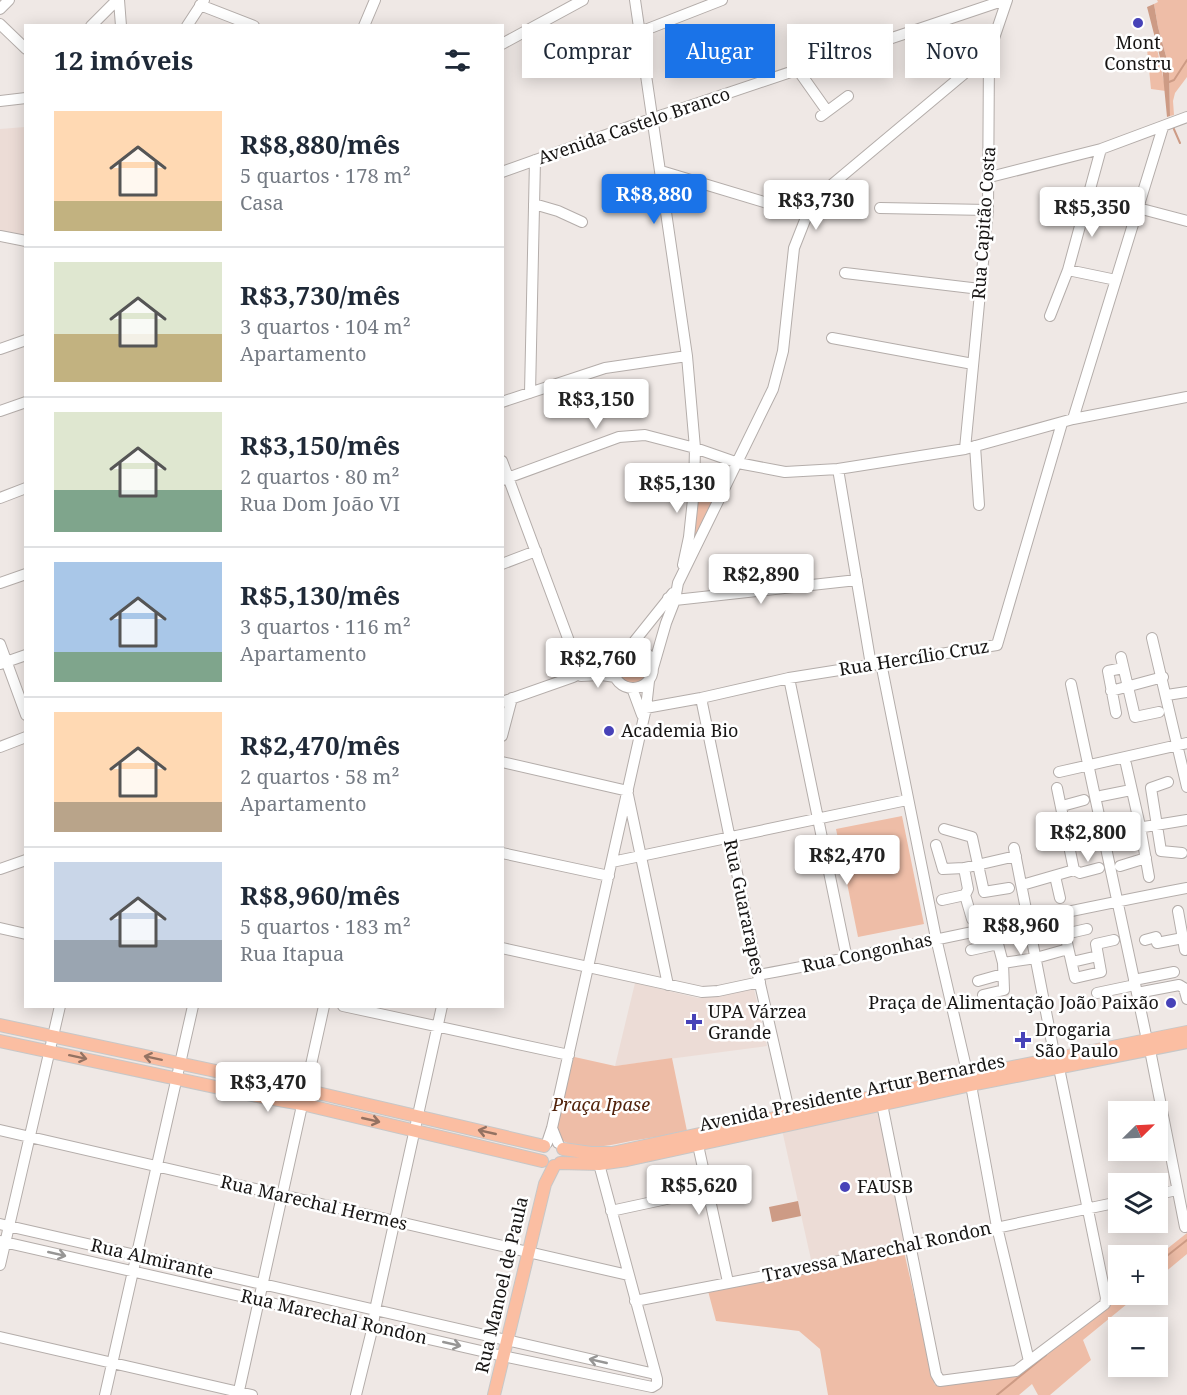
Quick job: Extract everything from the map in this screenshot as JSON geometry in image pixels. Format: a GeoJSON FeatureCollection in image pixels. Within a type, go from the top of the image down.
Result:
{"type":"FeatureCollection","features":[{"type":"Feature","properties":{"kind":"main road","name":"Avenida Presidente Artur Bernardes"},"geometry":{"type":"LineString","coordinates":[[0,1025],[591,1153],[612,1153],[790,1115],[1148,1045],[1187,1042]]}},
{"type":"Feature","properties":{"kind":"main road","name":"Avenida Presidente Artur Bernardes"},"geometry":{"type":"LineString","coordinates":[[1148,1045],[1187,1032]]}},
{"type":"Feature","properties":{"kind":"main road","name":"Avenida Presidente Artur Bernardes"},"geometry":{"type":"LineString","coordinates":[[0,1041],[302,1104],[550,1163],[598,1164],[698,1145],[882,1104],[969,1080]]}},
{"type":"Feature","properties":{"kind":"main road"},"geometry":{"type":"LineString","coordinates":[[553,1145],[564,1157],[550,1163],[540,1153],[553,1145]]}},
{"type":"Feature","properties":{"kind":"main road","name":"Rua Manoel de Paula"},"geometry":{"type":"LineString","coordinates":[[494,1395],[550,1163]]}},
{"type":"Feature","properties":{"kind":"street"},"geometry":{"type":"LineString","coordinates":[[0,9],[9,0]]}},
{"type":"Feature","properties":{"kind":"street"},"geometry":{"type":"LineString","coordinates":[[93,24],[118,0]]}},
{"type":"Feature","properties":{"kind":"street"},"geometry":{"type":"LineString","coordinates":[[118,0],[121,24]]}},
{"type":"Feature","properties":{"kind":"street"},"geometry":{"type":"LineString","coordinates":[[365,24],[375,0]]}},
{"type":"Feature","properties":{"kind":"street"},"geometry":{"type":"LineString","coordinates":[[504,43],[583,0]]}},
{"type":"Feature","properties":{"kind":"street"},"geometry":{"type":"LineString","coordinates":[[635,0],[639,24]]}},
{"type":"Feature","properties":{"kind":"street"},"geometry":{"type":"LineString","coordinates":[[653,28],[722,0]]}},
{"type":"Feature","properties":{"kind":"street","name":"Rua Capitão Costa"},"geometry":{"type":"LineString","coordinates":[[998,24],[1006,0]]}},
{"type":"Feature","properties":{"kind":"street","name":"Avenida Castelo Branco"},"geometry":{"type":"LineString","coordinates":[[893,38],[1006,0]]}},
{"type":"Feature","properties":{"kind":"street"},"geometry":{"type":"LineString","coordinates":[[188,24],[202,3],[249,24]]}},
{"type":"Feature","properties":{"kind":"street"},"geometry":{"type":"LineString","coordinates":[[0,24],[24,47]]}},
{"type":"Feature","properties":{"kind":"street","name":"Avenida Castelo Branco"},"geometry":{"type":"LineString","coordinates":[[504,171],[787,74]]}},
{"type":"Feature","properties":{"kind":"street"},"geometry":{"type":"LineString","coordinates":[[553,1145],[552,1128],[628,791],[649,681],[689,537],[694,490],[695,448],[687,356],[646,78]]}},
{"type":"Feature","properties":{"kind":"street"},"geometry":{"type":"LineString","coordinates":[[803,78],[824,113],[848,96]]}},
{"type":"Feature","properties":{"kind":"street"},"geometry":{"type":"LineString","coordinates":[[504,722],[507,700],[579,676],[616,657],[628,648],[674,593],[773,389],[783,351],[794,248],[807,214],[823,192],[959,78]]}},
{"type":"Feature","properties":{"kind":"street","name":"Rua Capitão Costa"},"geometry":{"type":"LineString","coordinates":[[979,505],[970,447],[973,364],[990,177],[989,78]]}},
{"type":"Feature","properties":{"kind":"street"},"geometry":{"type":"LineString","coordinates":[[0,101],[24,98]]}},
{"type":"Feature","properties":{"kind":"street"},"geometry":{"type":"LineString","coordinates":[[990,177],[1101,149],[1183,119]]}},
{"type":"Feature","properties":{"kind":"street"},"geometry":{"type":"LineString","coordinates":[[1067,421],[1116,280],[1163,127]]}},
{"type":"Feature","properties":{"kind":"street"},"geometry":{"type":"LineString","coordinates":[[1050,316],[1068,270],[1101,149]]}},
{"type":"Feature","properties":{"kind":"street"},"geometry":{"type":"LineString","coordinates":[[530,393],[536,160]]}},
{"type":"Feature","properties":{"kind":"street"},"geometry":{"type":"LineString","coordinates":[[661,171],[807,214]]}},
{"type":"Feature","properties":{"kind":"street"},"geometry":{"type":"LineString","coordinates":[[534,204],[558,211],[582,222]]}},
{"type":"Feature","properties":{"kind":"street"},"geometry":{"type":"LineString","coordinates":[[880,208],[988,210]]}},
{"type":"Feature","properties":{"kind":"street"},"geometry":{"type":"LineString","coordinates":[[1138,208],[1187,221]]}},
{"type":"Feature","properties":{"kind":"street"},"geometry":{"type":"LineString","coordinates":[[0,236],[24,241]]}},
{"type":"Feature","properties":{"kind":"street"},"geometry":{"type":"LineString","coordinates":[[1068,270],[1116,280]]}},
{"type":"Feature","properties":{"kind":"street"},"geometry":{"type":"LineString","coordinates":[[845,273],[980,289]]}},
{"type":"Feature","properties":{"kind":"street"},"geometry":{"type":"LineString","coordinates":[[832,338],[973,364]]}},
{"type":"Feature","properties":{"kind":"street"},"geometry":{"type":"LineString","coordinates":[[0,349],[24,341]]}},
{"type":"Feature","properties":{"kind":"street"},"geometry":{"type":"LineString","coordinates":[[504,401],[605,368],[687,356]]}},
{"type":"Feature","properties":{"kind":"street"},"geometry":{"type":"LineString","coordinates":[[579,676],[536,552],[506,479],[619,437],[645,435],[695,448],[738,463],[785,472],[838,469],[970,447],[1067,421],[1187,398]]}},
{"type":"Feature","properties":{"kind":"street"},"geometry":{"type":"LineString","coordinates":[[0,411],[24,403]]}},
{"type":"Feature","properties":{"kind":"street","name":"Rua Hercílio Cruz"},"geometry":{"type":"LineString","coordinates":[[643,711],[789,678],[997,645],[1067,421]]}},
{"type":"Feature","properties":{"kind":"street"},"geometry":{"type":"LineString","coordinates":[[838,469],[857,580],[969,1080],[997,1227],[1029,1361]]}},
{"type":"Feature","properties":{"kind":"street"},"geometry":{"type":"LineString","coordinates":[[0,498],[24,489]]}},
{"type":"Feature","properties":{"kind":"street"},"geometry":{"type":"LineString","coordinates":[[504,563],[536,552]]}},
{"type":"Feature","properties":{"kind":"street"},"geometry":{"type":"LineString","coordinates":[[0,583],[24,575]]}},
{"type":"Feature","properties":{"kind":"street"},"geometry":{"type":"LineString","coordinates":[[674,593],[857,580]]}},
{"type":"Feature","properties":{"kind":"street"},"geometry":{"type":"LineString","coordinates":[[1152,638],[1183,743],[1187,787]]}},
{"type":"Feature","properties":{"kind":"street"},"geometry":{"type":"LineString","coordinates":[[0,644],[3,663],[24,710]]}},
{"type":"Feature","properties":{"kind":"street"},"geometry":{"type":"LineString","coordinates":[[628,648],[639,648],[648,654],[653,668]]}},
{"type":"Feature","properties":{"kind":"street"},"geometry":{"type":"LineString","coordinates":[[3,663],[24,656]]}},
{"type":"Feature","properties":{"kind":"street"},"geometry":{"type":"LineString","coordinates":[[616,657],[613,667],[616,677],[620,682],[632,688],[643,711]]}},
{"type":"Feature","properties":{"kind":"street"},"geometry":{"type":"LineString","coordinates":[[1116,713],[1108,671],[1122,662],[1136,717],[1159,712]]}},
{"type":"Feature","properties":{"kind":"street"},"geometry":{"type":"LineString","coordinates":[[579,676],[616,677]]}},
{"type":"Feature","properties":{"kind":"street"},"geometry":{"type":"LineString","coordinates":[[1111,691],[1162,677]]}},
{"type":"Feature","properties":{"kind":"street"},"geometry":{"type":"LineString","coordinates":[[789,678],[847,959]]}},
{"type":"Feature","properties":{"kind":"street"},"geometry":{"type":"LineString","coordinates":[[632,688],[649,681]]}},
{"type":"Feature","properties":{"kind":"street"},"geometry":{"type":"LineString","coordinates":[[1071,684],[1185,1227]]}},
{"type":"Feature","properties":{"kind":"street"},"geometry":{"type":"LineString","coordinates":[[1167,695],[1187,692]]}},
{"type":"Feature","properties":{"kind":"street","name":"Rua Guararapes"},"geometry":{"type":"LineString","coordinates":[[701,698],[790,1115]]}},
{"type":"Feature","properties":{"kind":"street"},"geometry":{"type":"LineString","coordinates":[[0,747],[24,738]]}},
{"type":"Feature","properties":{"kind":"street"},"geometry":{"type":"LineString","coordinates":[[1059,772],[1183,743]]}},
{"type":"Feature","properties":{"kind":"street"},"geometry":{"type":"LineString","coordinates":[[504,762],[628,791]]}},
{"type":"Feature","properties":{"kind":"street"},"geometry":{"type":"LineString","coordinates":[[1126,764],[1149,877]]}},
{"type":"Feature","properties":{"kind":"street"},"geometry":{"type":"LineString","coordinates":[[1168,782],[1151,788],[1161,851],[1182,853]]}},
{"type":"Feature","properties":{"kind":"street"},"geometry":{"type":"LineString","coordinates":[[1057,788],[1074,870]]}},
{"type":"Feature","properties":{"kind":"street"},"geometry":{"type":"LineString","coordinates":[[1101,796],[1131,790]]}},
{"type":"Feature","properties":{"kind":"street"},"geometry":{"type":"LineString","coordinates":[[628,791],[668,985]]}},
{"type":"Feature","properties":{"kind":"street"},"geometry":{"type":"LineString","coordinates":[[612,862],[907,800]]}},
{"type":"Feature","properties":{"kind":"street"},"geometry":{"type":"LineString","coordinates":[[1062,806],[1084,800]]}},
{"type":"Feature","properties":{"kind":"street"},"geometry":{"type":"LineString","coordinates":[[1113,832],[1187,820]]}},
{"type":"Feature","properties":{"kind":"street"},"geometry":{"type":"LineString","coordinates":[[944,829],[972,837],[984,892],[1009,888]]}},
{"type":"Feature","properties":{"kind":"street"},"geometry":{"type":"LineString","coordinates":[[882,1104],[936,1374],[940,1381],[1016,1371],[1105,1304],[1106,1291],[1015,852],[978,865],[943,870],[936,845]]}},
{"type":"Feature","properties":{"kind":"street"},"geometry":{"type":"LineString","coordinates":[[504,853],[609,876]]}},
{"type":"Feature","properties":{"kind":"street"},"geometry":{"type":"LineString","coordinates":[[1120,866],[1146,858]]}},
{"type":"Feature","properties":{"kind":"street"},"geometry":{"type":"LineString","coordinates":[[0,869],[24,861]]}},
{"type":"Feature","properties":{"kind":"street"},"geometry":{"type":"LineString","coordinates":[[964,868],[968,889],[965,895],[972,919],[984,916]]}},
{"type":"Feature","properties":{"kind":"street"},"geometry":{"type":"LineString","coordinates":[[1022,885],[1074,870],[1080,873],[1099,868]]}},
{"type":"Feature","properties":{"kind":"street"},"geometry":{"type":"LineString","coordinates":[[1055,876],[1060,898]]}},
{"type":"Feature","properties":{"kind":"street","name":"Rua Congonhas"},"geometry":{"type":"LineString","coordinates":[[504,948],[708,992],[759,978],[936,938],[1187,888]]}},
{"type":"Feature","properties":{"kind":"street"},"geometry":{"type":"LineString","coordinates":[[942,900],[965,895]]}},
{"type":"Feature","properties":{"kind":"street"},"geometry":{"type":"LineString","coordinates":[[1178,911],[1184,930],[1185,950]]}},
{"type":"Feature","properties":{"kind":"street"},"geometry":{"type":"LineString","coordinates":[[0,928],[24,934]]}},
{"type":"Feature","properties":{"kind":"street"},"geometry":{"type":"LineString","coordinates":[[1087,930],[1065,934],[1075,978],[1101,972],[1096,944],[1114,940]]}},
{"type":"Feature","properties":{"kind":"street"},"geometry":{"type":"LineString","coordinates":[[1145,940],[1155,937],[1157,943],[1184,930]]}},
{"type":"Feature","properties":{"kind":"street"},"geometry":{"type":"LineString","coordinates":[[971,950],[998,944],[1003,968],[1004,990],[984,995]]}},
{"type":"Feature","properties":{"kind":"street"},"geometry":{"type":"LineString","coordinates":[[978,981],[1003,968],[1068,949]]}},
{"type":"Feature","properties":{"kind":"street"},"geometry":{"type":"LineString","coordinates":[[1072,962],[1098,956]]}},
{"type":"Feature","properties":{"kind":"street"},"geometry":{"type":"LineString","coordinates":[[1136,986],[1174,972]]}},
{"type":"Feature","properties":{"kind":"street"},"geometry":{"type":"LineString","coordinates":[[1096,993],[1136,986],[1179,985],[1184,988],[1187,999]]}},
{"type":"Feature","properties":{"kind":"street"},"geometry":{"type":"LineString","coordinates":[[0,1265],[5,1225],[30,1137],[60,1008]]}},
{"type":"Feature","properties":{"kind":"street"},"geometry":{"type":"LineString","coordinates":[[105,1395],[193,1008]]}},
{"type":"Feature","properties":{"kind":"street"},"geometry":{"type":"LineString","coordinates":[[238,1393],[324,1008]]}},
{"type":"Feature","properties":{"kind":"street"},"geometry":{"type":"LineString","coordinates":[[352,1008],[569,1055]]}},
{"type":"Feature","properties":{"kind":"street"},"geometry":{"type":"LineString","coordinates":[[356,1395],[442,1008]]}},
{"type":"Feature","properties":{"kind":"street","name":"Rua Marechal Hermes"},"geometry":{"type":"LineString","coordinates":[[0,1130],[628,1275]]}},
{"type":"Feature","properties":{"kind":"street"},"geometry":{"type":"LineString","coordinates":[[698,1145],[728,1282]]}},
{"type":"Feature","properties":{"kind":"street"},"geometry":{"type":"LineString","coordinates":[[598,1164],[655,1374]]}},
{"type":"Feature","properties":{"kind":"street"},"geometry":{"type":"LineString","coordinates":[[611,1211],[708,1190]]}},
{"type":"Feature","properties":{"kind":"street"},"geometry":{"type":"LineString","coordinates":[[1168,1192],[1177,1190]]}},
{"type":"Feature","properties":{"kind":"street","name":"Travessa Marechal Rondon"},"geometry":{"type":"LineString","coordinates":[[634,1301],[910,1247],[1108,1204]]}},
{"type":"Feature","properties":{"kind":"street","name":"Rua Almirante"},"geometry":{"type":"LineString","coordinates":[[5,1225],[655,1374]]}},
{"type":"Feature","properties":{"kind":"street","name":"Rua Marechal Rondon"},"geometry":{"type":"LineString","coordinates":[[2,1241],[503,1356],[652,1387],[657,1384],[655,1374]]}},
{"type":"Feature","properties":{"kind":"street"},"geometry":{"type":"LineString","coordinates":[[0,1337],[252,1395]]}},
{"type":"Feature","properties":{"kind":"shaded area"},"geometry":{"type":"Polygon","coordinates":[[[1154,4],[1169,67],[1170,116],[1167,117],[1162,65],[1147,7],[1154,4]]]}},
{"type":"Feature","properties":{"kind":"shaded area"},"geometry":{"type":"Polygon","coordinates":[[[24,127],[24,237],[0,232],[0,129],[24,127]]]}},
{"type":"Feature","properties":{"kind":"shaded area","name":"UPA Várzea Grande"},"geometry":{"type":"Polygon","coordinates":[[[635,983],[698,998],[754,989],[767,1046],[615,1066],[635,983]]]}},
{"type":"Feature","properties":{"kind":"shaded area","name":"FAUSB"},"geometry":{"type":"Polygon","coordinates":[[[878,1110],[907,1243],[812,1264],[782,1130],[878,1110]]]}},
{"type":"Feature","properties":{"kind":"shaded area"},"geometry":{"type":"Polygon","coordinates":[[[798,1201],[801,1216],[772,1222],[769,1207],[798,1201]]]}},
{"type":"Feature","properties":{"kind":"green space"},"geometry":{"type":"Polygon","coordinates":[[[1157,0],[1187,0],[1187,77],[1175,93],[1174,115],[1170,116],[1169,67],[1158,27],[1154,4],[1158,2],[1157,0]]]}},
{"type":"Feature","properties":{"kind":"green space"},"geometry":{"type":"Polygon","coordinates":[[[1146,39],[1156,44],[1166,91],[1151,89],[1146,39]]]}},
{"type":"Feature","properties":{"kind":"green space"},"geometry":{"type":"Polygon","coordinates":[[[701,464],[730,469],[690,549],[695,522],[701,464]]]}},
{"type":"Feature","properties":{"kind":"green space"},"geometry":{"type":"Polygon","coordinates":[[[633,653],[645,657],[649,669],[645,681],[633,685],[621,681],[617,669],[621,657],[633,653]]]}},
{"type":"Feature","properties":{"kind":"green space"},"geometry":{"type":"Polygon","coordinates":[[[902,816],[924,924],[858,937],[836,829],[902,816]]]}},
{"type":"Feature","properties":{"kind":"green space","name":"Praça Ipase"},"geometry":{"type":"Polygon","coordinates":[[[570,1056],[615,1066],[672,1058],[687,1131],[590,1147],[569,1144],[560,1139],[552,1132],[570,1056]]]}},
{"type":"Feature","properties":{"kind":"green space"},"geometry":{"type":"Polygon","coordinates":[[[1187,1233],[1187,1254],[1168,1270],[1168,1248],[1187,1233]]]}},
{"type":"Feature","properties":{"kind":"green space"},"geometry":{"type":"Polygon","coordinates":[[[904,1252],[935,1385],[1018,1373],[1108,1301],[1108,1305],[1126,1305],[1108,1317],[1108,1320],[1083,1340],[1091,1360],[1050,1395],[1038,1395],[1032,1384],[1019,1395],[828,1395],[820,1349],[799,1331],[716,1321],[708,1291],[904,1252]]]}},
{"type":"Feature","properties":{"kind":"waterway"},"geometry":{"type":"LineString","coordinates":[[1169,82],[1174,80],[1187,60]]}},
{"type":"Feature","properties":{"kind":"waterway"},"geometry":{"type":"LineString","coordinates":[[1173,127],[1180,143]]}},
{"type":"Feature","properties":{"kind":"waterway"},"geometry":{"type":"LineString","coordinates":[[1168,1255],[1187,1240]]}},
{"type":"Feature","properties":{"kind":"waterway"},"geometry":{"type":"LineString","coordinates":[[997,1395],[1046,1355]]}},
{"type":"Feature","properties":{"kind":"place","name":"Mont Constru"},"geometry":{"type":"Point","coordinates":[1138,23]}},
{"type":"Feature","properties":{"kind":"place","name":"Academia Bio"},"geometry":{"type":"Point","coordinates":[609,731]}},
{"type":"Feature","properties":{"kind":"place","name":"Praça de Alimentação João Paixão"},"geometry":{"type":"Point","coordinates":[1171,1003]}},
{"type":"Feature","properties":{"kind":"place","name":"UPA Várzea Grande"},"geometry":{"type":"Point","coordinates":[694,1022]}},
{"type":"Feature","properties":{"kind":"place","name":"Drogaria São Paulo"},"geometry":{"type":"Point","coordinates":[1023,1040]}},
{"type":"Feature","properties":{"kind":"place","name":"FAUSB"},"geometry":{"type":"Point","coordinates":[845,1187]}}]}
